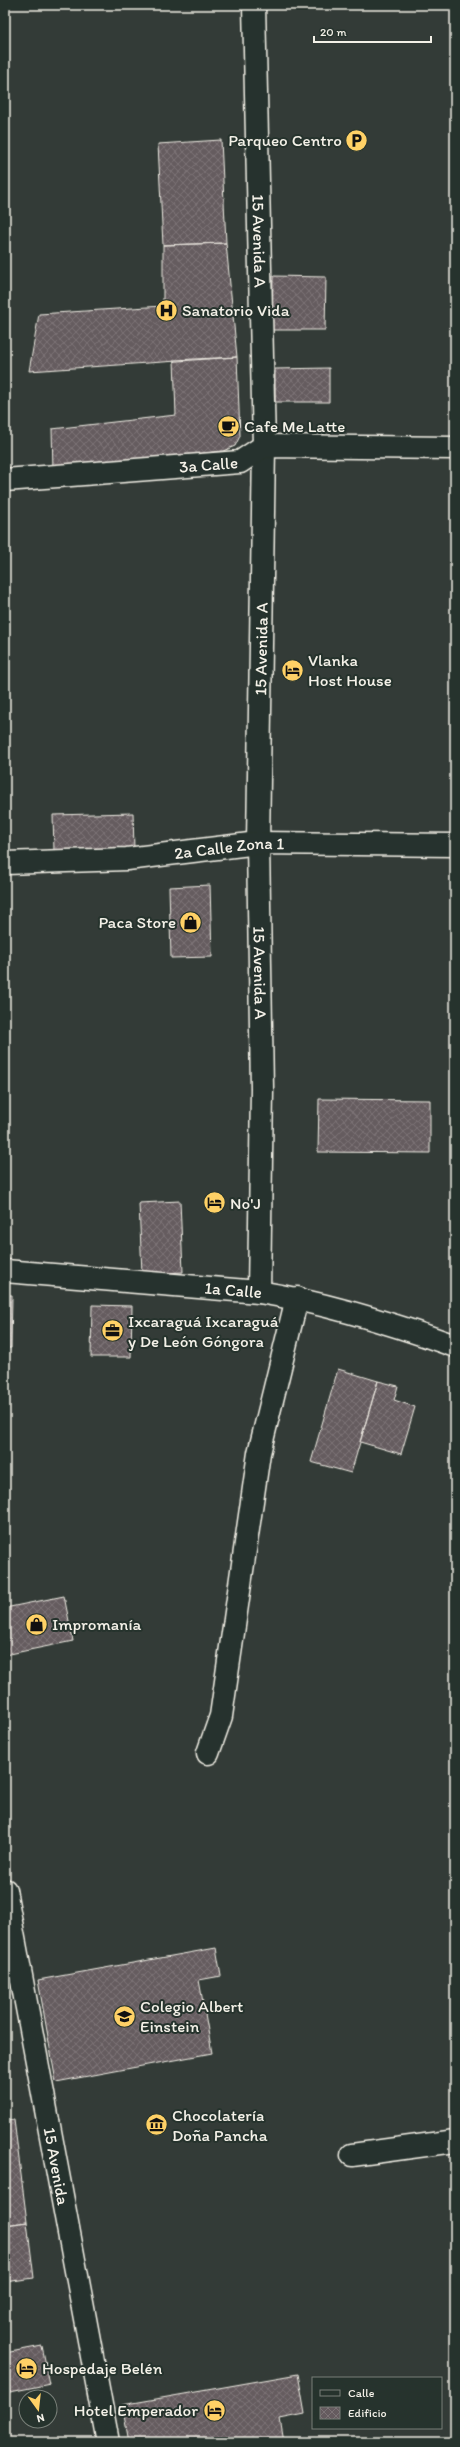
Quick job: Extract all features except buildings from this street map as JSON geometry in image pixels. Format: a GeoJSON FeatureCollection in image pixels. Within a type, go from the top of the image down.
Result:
{"type":"FeatureCollection","features":[{"type":"Feature","properties":{"kind":"street","name":"15 Avenida A"},"geometry":{"type":"LineString","coordinates":[[254,5],[264,446],[258,843],[262,1089],[259,1292]]}},
{"type":"Feature","properties":{"kind":"street"},"geometry":{"type":"LineString","coordinates":[[264,446],[455,448]]}},
{"type":"Feature","properties":{"kind":"street","name":"3a Calle"},"geometry":{"type":"LineString","coordinates":[[5,480],[240,462],[264,446]]}},
{"type":"Feature","properties":{"kind":"street","name":"2a Calle Zona 1"},"geometry":{"type":"LineString","coordinates":[[5,863],[127,859],[197,852],[258,843],[455,845]]}},
{"type":"Feature","properties":{"kind":"street","name":"1a Calle"},"geometry":{"type":"LineString","coordinates":[[5,1271],[259,1292],[297,1298],[393,1324],[455,1346]]}},
{"type":"Feature","properties":{"kind":"street"},"geometry":{"type":"LineString","coordinates":[[208,1753],[221,1716],[259,1454],[297,1298]]}},
{"type":"Feature","properties":{"kind":"street","name":"15 Avenida"},"geometry":{"type":"LineString","coordinates":[[5,1890],[108,2442]]}},
{"type":"Feature","properties":{"kind":"street"},"geometry":{"type":"LineString","coordinates":[[352,2155],[455,2141]]}},
{"type":"Feature","properties":{"kind":"place","name":"Parqueo Centro"},"geometry":{"type":"Point","coordinates":[357,140]}},
{"type":"Feature","properties":{"kind":"place","name":"Sanatorio Vida"},"geometry":{"type":"Point","coordinates":[167,310]}},
{"type":"Feature","properties":{"kind":"place","name":"Cafe Me Latte"},"geometry":{"type":"Point","coordinates":[229,426]}},
{"type":"Feature","properties":{"kind":"place","name":"Vlanka Host House"},"geometry":{"type":"Point","coordinates":[293,670]}},
{"type":"Feature","properties":{"kind":"place","name":"Paca Store"},"geometry":{"type":"Point","coordinates":[191,922]}},
{"type":"Feature","properties":{"kind":"place","name":"No'J"},"geometry":{"type":"Point","coordinates":[215,1203]}},
{"type":"Feature","properties":{"kind":"place","name":"Ixcaraguá Ixcaraguá y De León Góngora"},"geometry":{"type":"Point","coordinates":[112,1331]}},
{"type":"Feature","properties":{"kind":"place","name":"Impromanía"},"geometry":{"type":"Point","coordinates":[37,1624]}},
{"type":"Feature","properties":{"kind":"place","name":"Colegio Albert Einstein"},"geometry":{"type":"Point","coordinates":[125,2016]}},
{"type":"Feature","properties":{"kind":"place","name":"Chocolatería Doña Pancha"},"geometry":{"type":"Point","coordinates":[157,2125]}},
{"type":"Feature","properties":{"kind":"place","name":"Hospedaje Belén"},"geometry":{"type":"Point","coordinates":[26,2368]}},
{"type":"Feature","properties":{"kind":"place","name":"Hotel Emperador"},"geometry":{"type":"Point","coordinates":[214,2410]}}]}
